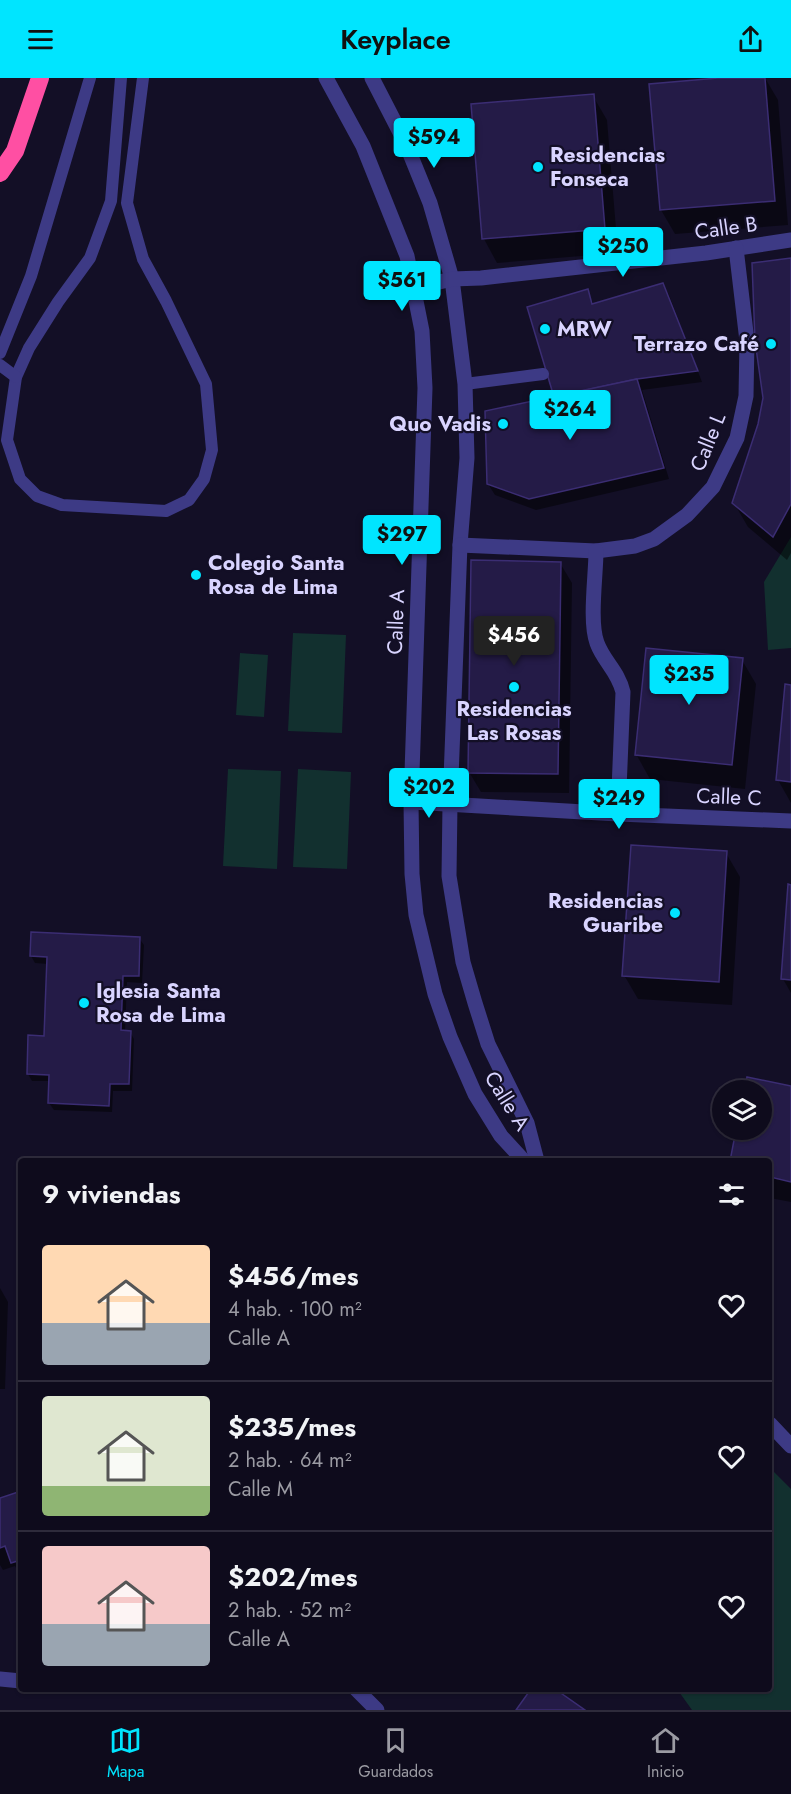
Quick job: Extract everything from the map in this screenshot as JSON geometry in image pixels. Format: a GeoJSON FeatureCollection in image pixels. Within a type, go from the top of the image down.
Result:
{"type":"FeatureCollection","features":[{"type":"Feature","properties":{"kind":"highway"},"geometry":{"type":"LineString","coordinates":[[0,173],[15,151],[40,78]]}},
{"type":"Feature","properties":{"kind":"street","name":"Calle A"},"geometry":{"type":"LineString","coordinates":[[326,78],[363,146],[407,256],[422,331],[424,388],[411,802],[411,874],[416,915],[435,994],[450,1037],[475,1094],[501,1136],[522,1158]]}},
{"type":"Feature","properties":{"kind":"street","name":"Calle A"},"geometry":{"type":"LineString","coordinates":[[372,78],[406,144],[430,203],[452,279],[465,384],[467,458],[460,545],[449,876],[463,962],[488,1044],[527,1123],[536,1158]]}},
{"type":"Feature","properties":{"kind":"street","name":"Calle B"},"geometry":{"type":"LineString","coordinates":[[414,288],[452,279],[791,240]]}},
{"type":"Feature","properties":{"kind":"street","name":"Calle L"},"geometry":{"type":"LineString","coordinates":[[460,545],[596,551],[635,546],[654,539],[687,515],[713,487],[730,456],[742,416],[747,341],[736,248]]}},
{"type":"Feature","properties":{"kind":"street"},"geometry":{"type":"LineString","coordinates":[[596,551],[594,632],[598,646],[619,677],[623,692],[618,814]]}},
{"type":"Feature","properties":{"kind":"street","name":"Calle C"},"geometry":{"type":"LineString","coordinates":[[411,802],[791,821]]}},
{"type":"Feature","properties":{"kind":"street"},"geometry":{"type":"LineString","coordinates":[[772,1426],[791,1446]]}},
{"type":"Feature","properties":{"kind":"street"},"geometry":{"type":"LineString","coordinates":[[0,1678],[18,1681]]}},
{"type":"Feature","properties":{"kind":"street"},"geometry":{"type":"LineString","coordinates":[[359,1692],[377,1710]]}},
{"type":"Feature","properties":{"kind":"lane"},"geometry":{"type":"LineString","coordinates":[[0,353],[31,276],[90,78]]}},
{"type":"Feature","properties":{"kind":"lane"},"geometry":{"type":"LineString","coordinates":[[121,78],[111,201],[90,258],[28,348],[15,377],[7,440],[20,479],[37,496],[62,505],[166,511],[189,500],[204,479],[212,450],[206,384],[143,259],[127,203],[143,78]]}},
{"type":"Feature","properties":{"kind":"lane"},"geometry":{"type":"LineString","coordinates":[[0,365],[15,377]]}},
{"type":"Feature","properties":{"kind":"lane"},"geometry":{"type":"LineString","coordinates":[[465,384],[543,374]]}},
{"type":"Feature","properties":{"kind":"green space"},"geometry":{"type":"Polygon","coordinates":[[[791,537],[791,648],[768,650],[764,582],[791,537]]]}},
{"type":"Feature","properties":{"kind":"green space"},"geometry":{"type":"Polygon","coordinates":[[[293,633],[346,635],[342,733],[288,731],[293,633]]]}},
{"type":"Feature","properties":{"kind":"green space"},"geometry":{"type":"Polygon","coordinates":[[[240,653],[268,655],[264,717],[236,715],[240,653]]]}},
{"type":"Feature","properties":{"kind":"green space"},"geometry":{"type":"Polygon","coordinates":[[[228,769],[281,771],[277,869],[223,866],[228,769]]]}},
{"type":"Feature","properties":{"kind":"green space"},"geometry":{"type":"Polygon","coordinates":[[[298,769],[351,772],[347,869],[293,867],[298,769]]]}},
{"type":"Feature","properties":{"kind":"green space"},"geometry":{"type":"Polygon","coordinates":[[[772,1470],[791,1489],[791,1710],[692,1710],[679,1692],[772,1692],[772,1470]]]}},
{"type":"Feature","properties":{"kind":"building"},"geometry":{"type":"Polygon","coordinates":[[[718,78],[765,78],[775,201],[660,210],[649,84],[718,78]]]}},
{"type":"Feature","properties":{"kind":"building","name":"Residencias Fonseca"},"geometry":{"type":"Polygon","coordinates":[[[594,94],[605,229],[482,239],[471,104],[594,94]]]}},
{"type":"Feature","properties":{"kind":"building"},"geometry":{"type":"Polygon","coordinates":[[[791,258],[791,504],[773,537],[732,503],[758,424],[763,398],[755,341],[752,263],[791,258]]]}},
{"type":"Feature","properties":{"kind":"building"},"geometry":{"type":"Polygon","coordinates":[[[663,283],[698,371],[637,379],[554,397],[527,307],[588,289],[592,304],[663,283]]]}},
{"type":"Feature","properties":{"kind":"building"},"geometry":{"type":"Polygon","coordinates":[[[637,379],[664,468],[529,499],[487,484],[485,411],[637,379]]]}},
{"type":"Feature","properties":{"kind":"building","name":"Residencias Las Rosas"},"geometry":{"type":"Polygon","coordinates":[[[471,560],[561,562],[558,774],[468,773],[471,560]]]}},
{"type":"Feature","properties":{"kind":"building"},"geometry":{"type":"Polygon","coordinates":[[[646,648],[743,658],[732,765],[635,755],[646,648]]]}},
{"type":"Feature","properties":{"kind":"building"},"geometry":{"type":"Polygon","coordinates":[[[785,684],[791,685],[791,782],[776,780],[785,684]]]}},
{"type":"Feature","properties":{"kind":"building","name":"Residencias Guaribe"},"geometry":{"type":"Polygon","coordinates":[[[631,845],[727,851],[719,982],[622,976],[631,845]]]}},
{"type":"Feature","properties":{"kind":"building"},"geometry":{"type":"Polygon","coordinates":[[[788,884],[791,885],[791,980],[781,979],[788,884]]]}},
{"type":"Feature","properties":{"kind":"building","name":"Iglesia Santa Rosa de Lima"},"geometry":{"type":"Polygon","coordinates":[[[31,932],[140,937],[139,976],[123,976],[121,1030],[131,1031],[129,1084],[110,1084],[109,1106],[48,1103],[49,1075],[27,1074],[28,1035],[44,1036],[47,957],[30,956],[31,932]]]}},
{"type":"Feature","properties":{"kind":"building"},"geometry":{"type":"Polygon","coordinates":[[[747,1077],[762,1080],[746,1080],[747,1077]]]}},
{"type":"Feature","properties":{"kind":"building"},"geometry":{"type":"Polygon","coordinates":[[[772,1082],[791,1086],[791,1182],[772,1177],[772,1158],[731,1158],[734,1140],[772,1140],[772,1082]]]}},
{"type":"Feature","properties":{"kind":"building"},"geometry":{"type":"Polygon","coordinates":[[[18,1492],[18,1561],[11,1563],[5,1546],[0,1548],[0,1498],[18,1492]]]}},
{"type":"Feature","properties":{"kind":"building"},"geometry":{"type":"Polygon","coordinates":[[[529,1692],[559,1692],[585,1710],[516,1710],[529,1692]]]}},
{"type":"Feature","properties":{"kind":"place","name":"Residencias Fonseca"},"geometry":{"type":"Point","coordinates":[538,167]}},
{"type":"Feature","properties":{"kind":"place","name":"MRW"},"geometry":{"type":"Point","coordinates":[545,329]}},
{"type":"Feature","properties":{"kind":"place","name":"Terrazo Café"},"geometry":{"type":"Point","coordinates":[771,344]}},
{"type":"Feature","properties":{"kind":"place","name":"Quo Vadis"},"geometry":{"type":"Point","coordinates":[503,424]}},
{"type":"Feature","properties":{"kind":"place","name":"Colegio Santa Rosa de Lima"},"geometry":{"type":"Point","coordinates":[196,575]}},
{"type":"Feature","properties":{"kind":"place","name":"Residencias Las Rosas"},"geometry":{"type":"Point","coordinates":[514,687]}},
{"type":"Feature","properties":{"kind":"place","name":"Residencias Guaribe"},"geometry":{"type":"Point","coordinates":[675,913]}},
{"type":"Feature","properties":{"kind":"place","name":"Iglesia Santa Rosa de Lima"},"geometry":{"type":"Point","coordinates":[84,1003]}}]}
